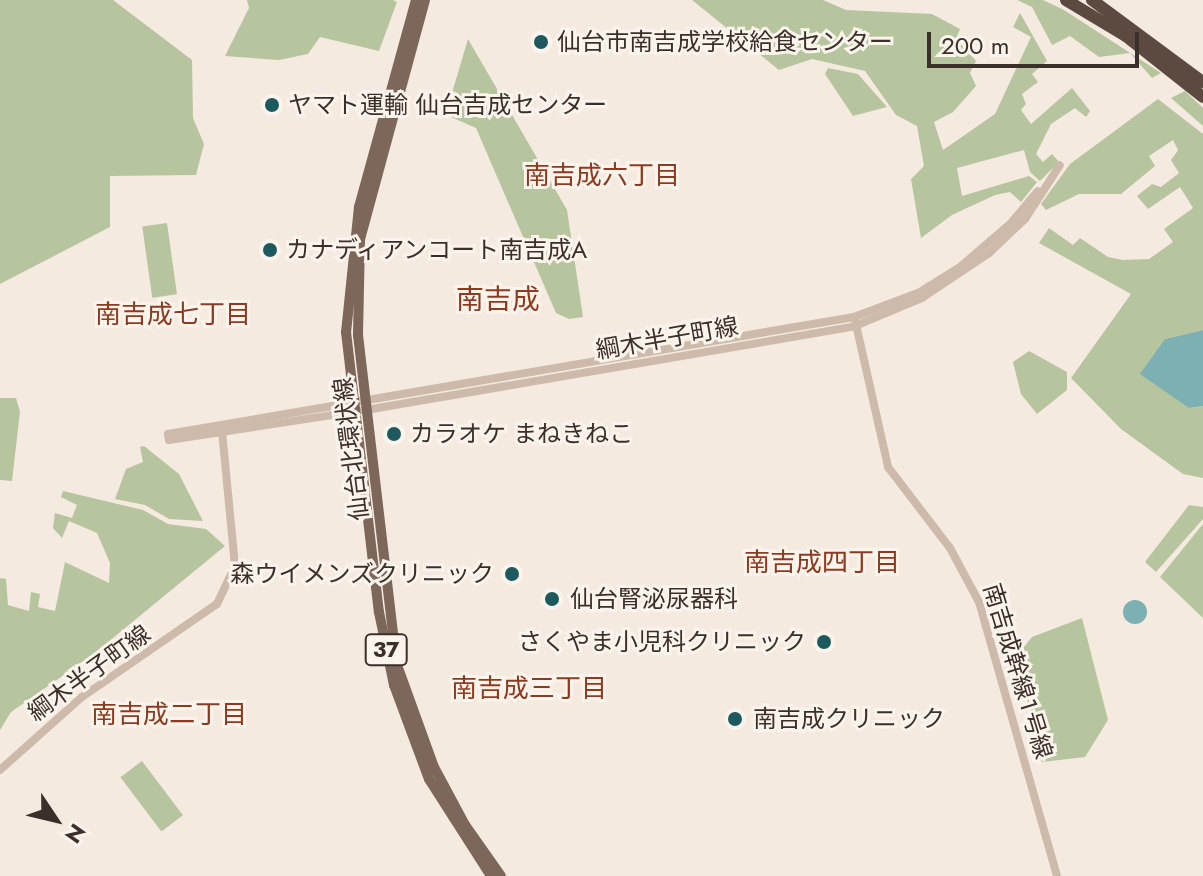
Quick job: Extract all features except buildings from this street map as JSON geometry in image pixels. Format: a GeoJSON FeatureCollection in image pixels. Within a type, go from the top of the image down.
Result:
{"type":"FeatureCollection","features":[{"type":"Feature","properties":{"kind":"highway"},"geometry":{"type":"LineString","coordinates":[[1066,0],[1126,36],[1203,97]]}},
{"type":"Feature","properties":{"kind":"highway"},"geometry":{"type":"LineString","coordinates":[[1092,0],[1203,82]]}},
{"type":"Feature","properties":{"kind":"main road","name":"仙台北環状線"},"geometry":{"type":"LineString","coordinates":[[416,0],[352,245],[346,332],[360,405],[397,665],[434,767],[465,825],[501,876]]}},
{"type":"Feature","properties":{"kind":"main road","name":"仙台北環状線"},"geometry":{"type":"LineString","coordinates":[[425,0],[360,239],[356,300],[360,405],[379,612],[397,696],[429,779],[491,876]]}},
{"type":"Feature","properties":{"kind":"street"},"geometry":{"type":"LineString","coordinates":[[168,434],[222,429],[855,322],[920,292],[960,267],[1010,224],[1060,165]]}},
{"type":"Feature","properties":{"kind":"street","name":"南吉成幹線１号線"},"geometry":{"type":"LineString","coordinates":[[855,322],[888,467],[950,548],[979,602],[1057,876]]}},
{"type":"Feature","properties":{"kind":"street","name":"綱木半子町線"},"geometry":{"type":"LineString","coordinates":[[0,770],[82,697],[217,604],[235,566],[222,429]]}},
{"type":"Feature","properties":{"kind":"green space"},"geometry":{"type":"Polygon","coordinates":[[[0,0],[113,0],[192,60],[193,118],[204,144],[196,175],[110,176],[110,227],[0,284],[0,0]]]}},
{"type":"Feature","properties":{"kind":"green space"},"geometry":{"type":"Polygon","coordinates":[[[247,0],[397,2],[379,51],[320,37],[308,54],[279,60],[225,56],[249,8],[247,0]]]}},
{"type":"Feature","properties":{"kind":"green space"},"geometry":{"type":"Polygon","coordinates":[[[692,0],[823,0],[846,10],[932,14],[960,29],[956,39],[976,61],[970,73],[976,86],[953,112],[934,122],[943,150],[995,114],[1031,37],[1013,27],[1020,13],[1047,61],[1032,74],[1038,82],[1022,94],[1026,104],[1021,110],[1031,124],[1072,88],[1090,111],[1086,117],[1075,108],[1051,124],[1036,154],[1043,162],[1052,154],[1059,162],[1040,181],[1030,172],[1024,150],[957,168],[962,196],[1029,176],[1037,182],[1021,202],[1010,192],[995,195],[952,215],[921,238],[911,179],[924,166],[917,126],[896,115],[865,71],[812,59],[779,70],[692,0]]]}},
{"type":"Feature","properties":{"kind":"green space"},"geometry":{"type":"Polygon","coordinates":[[[1017,0],[1043,0],[1064,10],[1161,73],[1152,78],[1130,53],[1099,57],[1070,36],[1052,45],[1032,7],[1017,0]]]}},
{"type":"Feature","properties":{"kind":"green space"},"geometry":{"type":"Polygon","coordinates":[[[468,39],[567,210],[583,317],[569,319],[556,313],[476,128],[451,117],[447,110],[468,39]]]}},
{"type":"Feature","properties":{"kind":"green space"},"geometry":{"type":"Polygon","coordinates":[[[828,68],[858,74],[887,107],[853,116],[825,74],[828,68]]]}},
{"type":"Feature","properties":{"kind":"green space"},"geometry":{"type":"Polygon","coordinates":[[[1185,91],[1203,108],[1203,126],[1171,98],[1185,91]]]}},
{"type":"Feature","properties":{"kind":"green space"},"geometry":{"type":"Polygon","coordinates":[[[1158,99],[1203,134],[1203,330],[1165,339],[1189,408],[1203,406],[1203,478],[1183,474],[1121,429],[1071,378],[1131,294],[1039,243],[1049,228],[1073,245],[1080,238],[1108,257],[1123,260],[1149,259],[1173,242],[1164,229],[1193,208],[1180,187],[1148,209],[1137,196],[1152,184],[1161,187],[1179,173],[1171,160],[1178,150],[1173,140],[1149,156],[1155,166],[1121,194],[1079,194],[1046,210],[1041,204],[1070,164],[1158,99]]]}},
{"type":"Feature","properties":{"kind":"green space"},"geometry":{"type":"Polygon","coordinates":[[[167,223],[177,294],[152,298],[142,226],[167,223]]]}},
{"type":"Feature","properties":{"kind":"green space"},"geometry":{"type":"Polygon","coordinates":[[[1029,351],[1067,372],[1067,390],[1037,414],[1021,394],[1013,362],[1029,351]]]}},
{"type":"Feature","properties":{"kind":"green space"},"geometry":{"type":"Polygon","coordinates":[[[0,398],[16,398],[20,412],[12,481],[0,480],[0,398]]]}},
{"type":"Feature","properties":{"kind":"green space"},"geometry":{"type":"Polygon","coordinates":[[[144,446],[179,474],[203,521],[169,519],[145,505],[115,499],[126,469],[143,462],[140,447],[144,446]]]}},
{"type":"Feature","properties":{"kind":"green space"},"geometry":{"type":"Polygon","coordinates":[[[63,491],[143,510],[168,524],[206,529],[225,546],[91,656],[11,712],[0,730],[0,578],[6,579],[8,605],[29,611],[31,592],[40,594],[38,607],[55,611],[65,562],[109,583],[110,563],[97,533],[69,521],[62,538],[53,528],[55,513],[72,518],[77,505],[61,497],[63,491]]]}},
{"type":"Feature","properties":{"kind":"green space"},"geometry":{"type":"Polygon","coordinates":[[[1189,505],[1203,507],[1203,519],[1156,572],[1145,562],[1189,505]]]}},
{"type":"Feature","properties":{"kind":"green space"},"geometry":{"type":"Polygon","coordinates":[[[1203,524],[1203,618],[1160,577],[1203,524]]]}},
{"type":"Feature","properties":{"kind":"green space"},"geometry":{"type":"Polygon","coordinates":[[[1082,618],[1108,720],[1085,757],[1042,762],[1016,657],[1032,637],[1082,618]]]}},
{"type":"Feature","properties":{"kind":"green space"},"geometry":{"type":"Polygon","coordinates":[[[142,761],[183,815],[161,832],[120,777],[142,761]]]}},
{"type":"Feature","properties":{"kind":"water"},"geometry":{"type":"Polygon","coordinates":[[[1203,330],[1203,406],[1189,408],[1140,374],[1165,339],[1203,330]]]}},
{"type":"Feature","properties":{"kind":"water"},"geometry":{"type":"Polygon","coordinates":[[[1135,600],[1146,607],[1147,612],[1140,623],[1135,624],[1124,617],[1123,612],[1130,601],[1135,600]]]}},
{"type":"Feature","properties":{"kind":"place","name":"仙台市南吉成学校給食センター"},"geometry":{"type":"Point","coordinates":[541,42]}},
{"type":"Feature","properties":{"kind":"place","name":"ヤマト運輸 仙台吉成センター"},"geometry":{"type":"Point","coordinates":[272,105]}},
{"type":"Feature","properties":{"kind":"place","name":"カナディアンコート南吉成A"},"geometry":{"type":"Point","coordinates":[270,250]}},
{"type":"Feature","properties":{"kind":"place","name":"カラオケ まねきねこ"},"geometry":{"type":"Point","coordinates":[394,434]}},
{"type":"Feature","properties":{"kind":"place","name":"森ウイメンズクリニック"},"geometry":{"type":"Point","coordinates":[512,574]}},
{"type":"Feature","properties":{"kind":"place","name":"仙台腎泌尿器科"},"geometry":{"type":"Point","coordinates":[552,599]}},
{"type":"Feature","properties":{"kind":"place","name":"さくやま小児科クリニック"},"geometry":{"type":"Point","coordinates":[824,642]}},
{"type":"Feature","properties":{"kind":"place","name":"南吉成クリニック"},"geometry":{"type":"Point","coordinates":[735,719]}},
{"type":"Feature","properties":{"kind":"district","name":"南吉成六丁目"},"geometry":{"type":"Point","coordinates":[602,176]}},
{"type":"Feature","properties":{"kind":"district","name":"南吉成"},"geometry":{"type":"Point","coordinates":[498,300]}},
{"type":"Feature","properties":{"kind":"district","name":"南吉成七丁目"},"geometry":{"type":"Point","coordinates":[173,315]}},
{"type":"Feature","properties":{"kind":"district","name":"南吉成四丁目"},"geometry":{"type":"Point","coordinates":[822,563]}},
{"type":"Feature","properties":{"kind":"district","name":"南吉成三丁目"},"geometry":{"type":"Point","coordinates":[529,689]}},
{"type":"Feature","properties":{"kind":"district","name":"南吉成二丁目"},"geometry":{"type":"Point","coordinates":[169,715]}}]}
